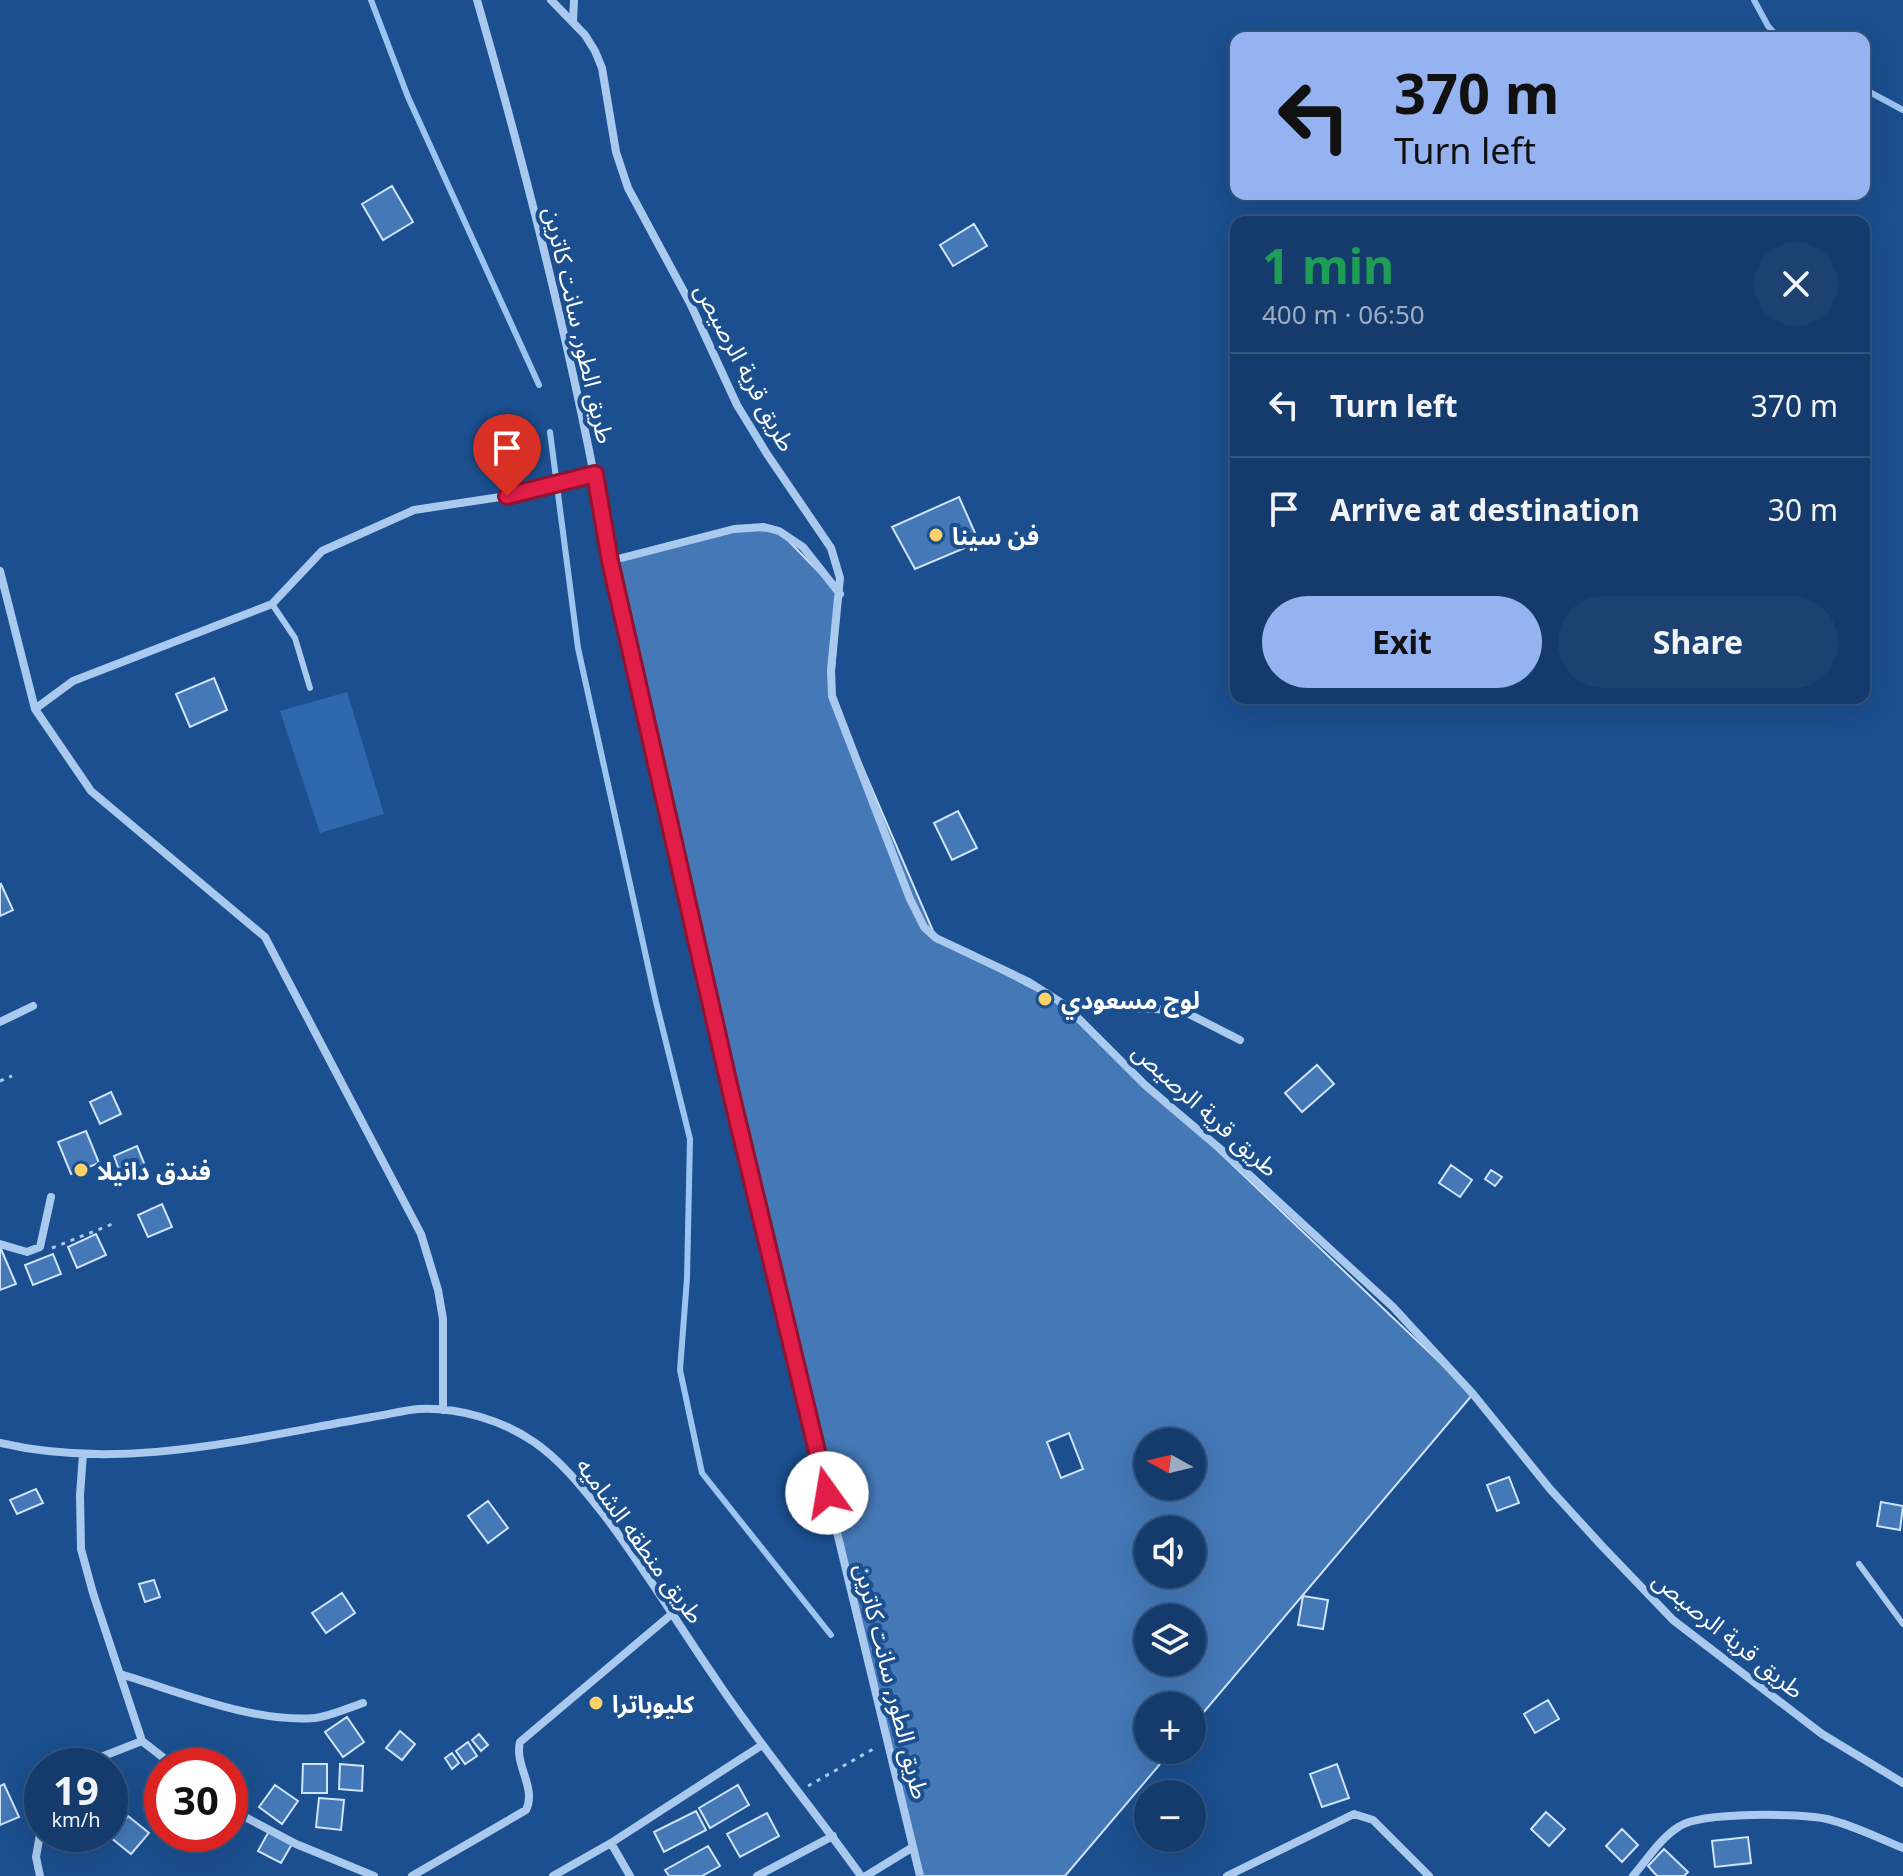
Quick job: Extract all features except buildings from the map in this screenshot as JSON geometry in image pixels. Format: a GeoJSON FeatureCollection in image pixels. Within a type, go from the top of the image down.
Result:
{"type":"FeatureCollection","features":[{"type":"Feature","properties":{"kind":"street","name":"طريق الطور, سانت كاترين"},"geometry":{"type":"LineString","coordinates":[[477,0],[539,237],[595,474],[610,561],[730,1089],[920,1876]]}},
{"type":"Feature","properties":{"kind":"street","name":"طريق قرية الرصيص"},"geometry":{"type":"LineString","coordinates":[[551,0],[585,35],[602,68],[616,152],[628,188],[690,303],[751,430],[831,548],[837,563],[840,594],[831,670],[832,696],[924,927],[949,946],[1029,982],[1065,1005],[1145,1085],[1231,1158],[1393,1307],[1473,1394],[1591,1535],[1673,1620],[1822,1734],[1903,1783]]}},
{"type":"Feature","properties":{"kind":"street"},"geometry":{"type":"LineString","coordinates":[[573,21],[574,0]]}},
{"type":"Feature","properties":{"kind":"street"},"geometry":{"type":"LineString","coordinates":[[35,709],[73,681],[272,604],[322,551],[414,510],[507,496],[595,474]]}},
{"type":"Feature","properties":{"kind":"street"},"geometry":{"type":"LineString","coordinates":[[610,561],[734,529],[764,527],[792,538],[803,547],[840,594]]}},
{"type":"Feature","properties":{"kind":"street"},"geometry":{"type":"LineString","coordinates":[[0,571],[35,709],[91,791],[265,937],[421,1234],[435,1276],[443,1319],[443,1410]]}},
{"type":"Feature","properties":{"kind":"street"},"geometry":{"type":"LineString","coordinates":[[1065,1005],[1174,1010],[1187,1013],[1240,1040]]}},
{"type":"Feature","properties":{"kind":"street"},"geometry":{"type":"LineString","coordinates":[[0,1022],[33,1006]]}},
{"type":"Feature","properties":{"kind":"street"},"geometry":{"type":"LineString","coordinates":[[0,1244],[27,1252],[40,1247],[51,1197]]}},
{"type":"Feature","properties":{"kind":"street","name":"طريق منطقه الشاميه"},"geometry":{"type":"LineString","coordinates":[[0,1443],[83,1454],[129,1454],[174,1450],[418,1409],[474,1415],[505,1426],[533,1441],[558,1460],[620,1536],[762,1745],[863,1876]]}},
{"type":"Feature","properties":{"kind":"street"},"geometry":{"type":"LineString","coordinates":[[83,1454],[81,1549],[142,1741],[151,1748]]}},
{"type":"Feature","properties":{"kind":"street"},"geometry":{"type":"LineString","coordinates":[[412,1876],[526,1810],[530,1795],[518,1750],[520,1742],[673,1613]]}},
{"type":"Feature","properties":{"kind":"street"},"geometry":{"type":"LineString","coordinates":[[120,1674],[241,1710],[291,1718],[319,1718],[363,1703]]}},
{"type":"Feature","properties":{"kind":"street"},"geometry":{"type":"LineString","coordinates":[[124,1748],[142,1741]]}},
{"type":"Feature","properties":{"kind":"street"},"geometry":{"type":"LineString","coordinates":[[553,1876],[611,1843],[762,1745]]}},
{"type":"Feature","properties":{"kind":"street"},"geometry":{"type":"LineString","coordinates":[[1227,1876],[1354,1814],[1373,1820],[1429,1876]]}},
{"type":"Feature","properties":{"kind":"street"},"geometry":{"type":"LineString","coordinates":[[1633,1876],[1671,1832],[1682,1824],[1708,1818],[1814,1817],[1842,1823],[1903,1848]]}},
{"type":"Feature","properties":{"kind":"street"},"geometry":{"type":"LineString","coordinates":[[248,1819],[296,1844],[374,1876]]}},
{"type":"Feature","properties":{"kind":"street"},"geometry":{"type":"LineString","coordinates":[[757,1876],[833,1836]]}},
{"type":"Feature","properties":{"kind":"street"},"geometry":{"type":"LineString","coordinates":[[611,1843],[630,1876]]}},
{"type":"Feature","properties":{"kind":"street"},"geometry":{"type":"LineString","coordinates":[[863,1876],[913,1847]]}},
{"type":"Feature","properties":{"kind":"street"},"geometry":{"type":"LineString","coordinates":[[37,1852],[40,1876]]}},
{"type":"Feature","properties":{"kind":"lane"},"geometry":{"type":"LineString","coordinates":[[272,604],[295,638],[310,688]]}},
{"type":"Feature","properties":{"kind":"lane"},"geometry":{"type":"LineString","coordinates":[[1859,1564],[1903,1624]]}},
{"type":"Feature","properties":{"kind":"path"},"geometry":{"type":"LineString","coordinates":[[0,1081],[12,1076]]}},
{"type":"Feature","properties":{"kind":"path"},"geometry":{"type":"LineString","coordinates":[[40,1247],[54,1248],[115,1223]]}},
{"type":"Feature","properties":{"kind":"path"},"geometry":{"type":"LineString","coordinates":[[798,1792],[887,1741]]}},
{"type":"Feature","properties":{"kind":"shaded area"},"geometry":{"type":"Polygon","coordinates":[[[347,692],[384,814],[320,833],[280,711],[347,692]]]}},
{"type":"Feature","properties":{"kind":"waterway"},"geometry":{"type":"LineString","coordinates":[[371,0],[408,97],[539,385]]}},
{"type":"Feature","properties":{"kind":"waterway"},"geometry":{"type":"LineString","coordinates":[[1754,0],[1774,32]]}},
{"type":"Feature","properties":{"kind":"waterway"},"geometry":{"type":"LineString","coordinates":[[1870,92],[1903,110]]}},
{"type":"Feature","properties":{"kind":"waterway"},"geometry":{"type":"LineString","coordinates":[[550,432],[578,648],[656,1002],[690,1139],[687,1278],[680,1370],[702,1473],[831,1635]]}},
{"type":"Feature","properties":{"kind":"place","name":"فن سينا"},"geometry":{"type":"Point","coordinates":[936,535]}},
{"type":"Feature","properties":{"kind":"place","name":"لوج مسعودي"},"geometry":{"type":"Point","coordinates":[1045,999]}},
{"type":"Feature","properties":{"kind":"place","name":"فندق دانيلا"},"geometry":{"type":"Point","coordinates":[81,1170]}},
{"type":"Feature","properties":{"kind":"place","name":"كليوباترا"},"geometry":{"type":"Point","coordinates":[596,1703]}},
{"type":"Feature","properties":{"kind":"route"},"geometry":{"type":"LineString","coordinates":[[507,496],[595,474],[610,561],[730,1089],[827,1493]]}}]}
